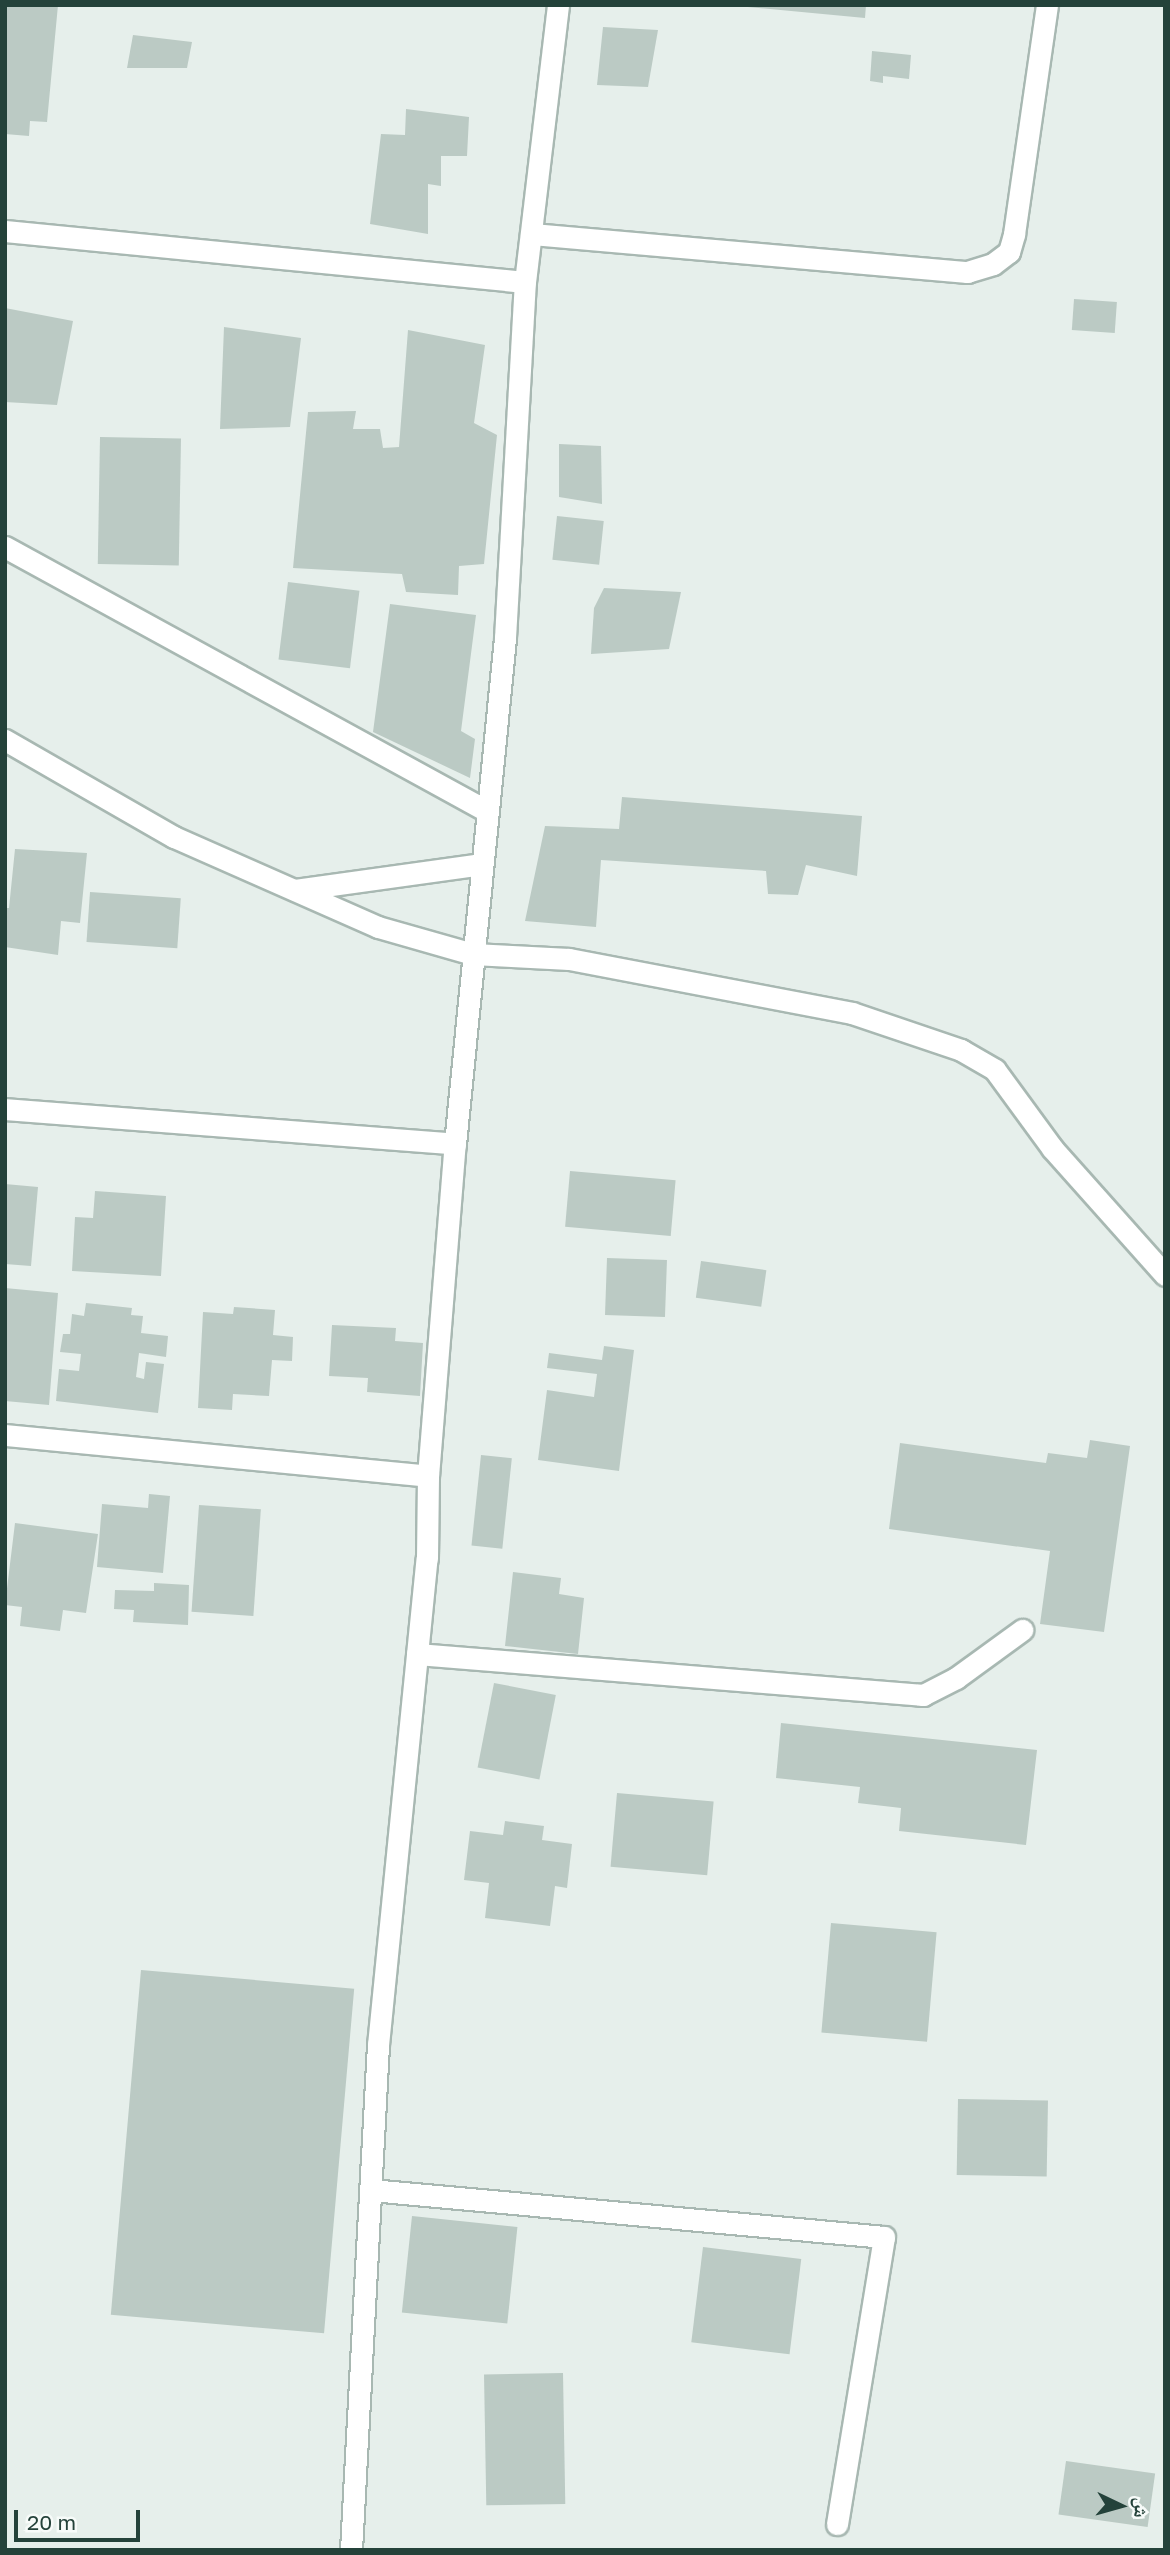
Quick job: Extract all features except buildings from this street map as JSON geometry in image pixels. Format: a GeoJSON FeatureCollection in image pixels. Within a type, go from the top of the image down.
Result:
{"type":"FeatureCollection","features":[{"type":"Feature","properties":{"kind":"street"},"geometry":{"type":"LineString","coordinates":[[351,2550],[378,2045],[427,1558],[428,1476],[454,1144],[505,638],[525,282],[558,5]]}},
{"type":"Feature","properties":{"kind":"street"},"geometry":{"type":"LineString","coordinates":[[532,234],[967,272],[993,264],[1009,252],[1014,234],[1047,5]]}},
{"type":"Feature","properties":{"kind":"street"},"geometry":{"type":"LineString","coordinates":[[5,231],[525,282]]}},
{"type":"Feature","properties":{"kind":"street"},"geometry":{"type":"LineString","coordinates":[[5,547],[487,811]]}},
{"type":"Feature","properties":{"kind":"street"},"geometry":{"type":"LineString","coordinates":[[5,740],[174,837],[378,926],[473,954],[569,959],[852,1013],[961,1050],[995,1070],[1052,1148],[1165,1275]]}},
{"type":"Feature","properties":{"kind":"street"},"geometry":{"type":"LineString","coordinates":[[295,890],[482,864]]}},
{"type":"Feature","properties":{"kind":"street"},"geometry":{"type":"LineString","coordinates":[[5,1109],[454,1144]]}},
{"type":"Feature","properties":{"kind":"street"},"geometry":{"type":"LineString","coordinates":[[5,1436],[428,1476]]}},
{"type":"Feature","properties":{"kind":"street"},"geometry":{"type":"LineString","coordinates":[[417,1654],[923,1695],[956,1678],[1022,1630]]}},
{"type":"Feature","properties":{"kind":"street"},"geometry":{"type":"LineString","coordinates":[[371,2190],[884,2237],[837,2525]]}}]}
